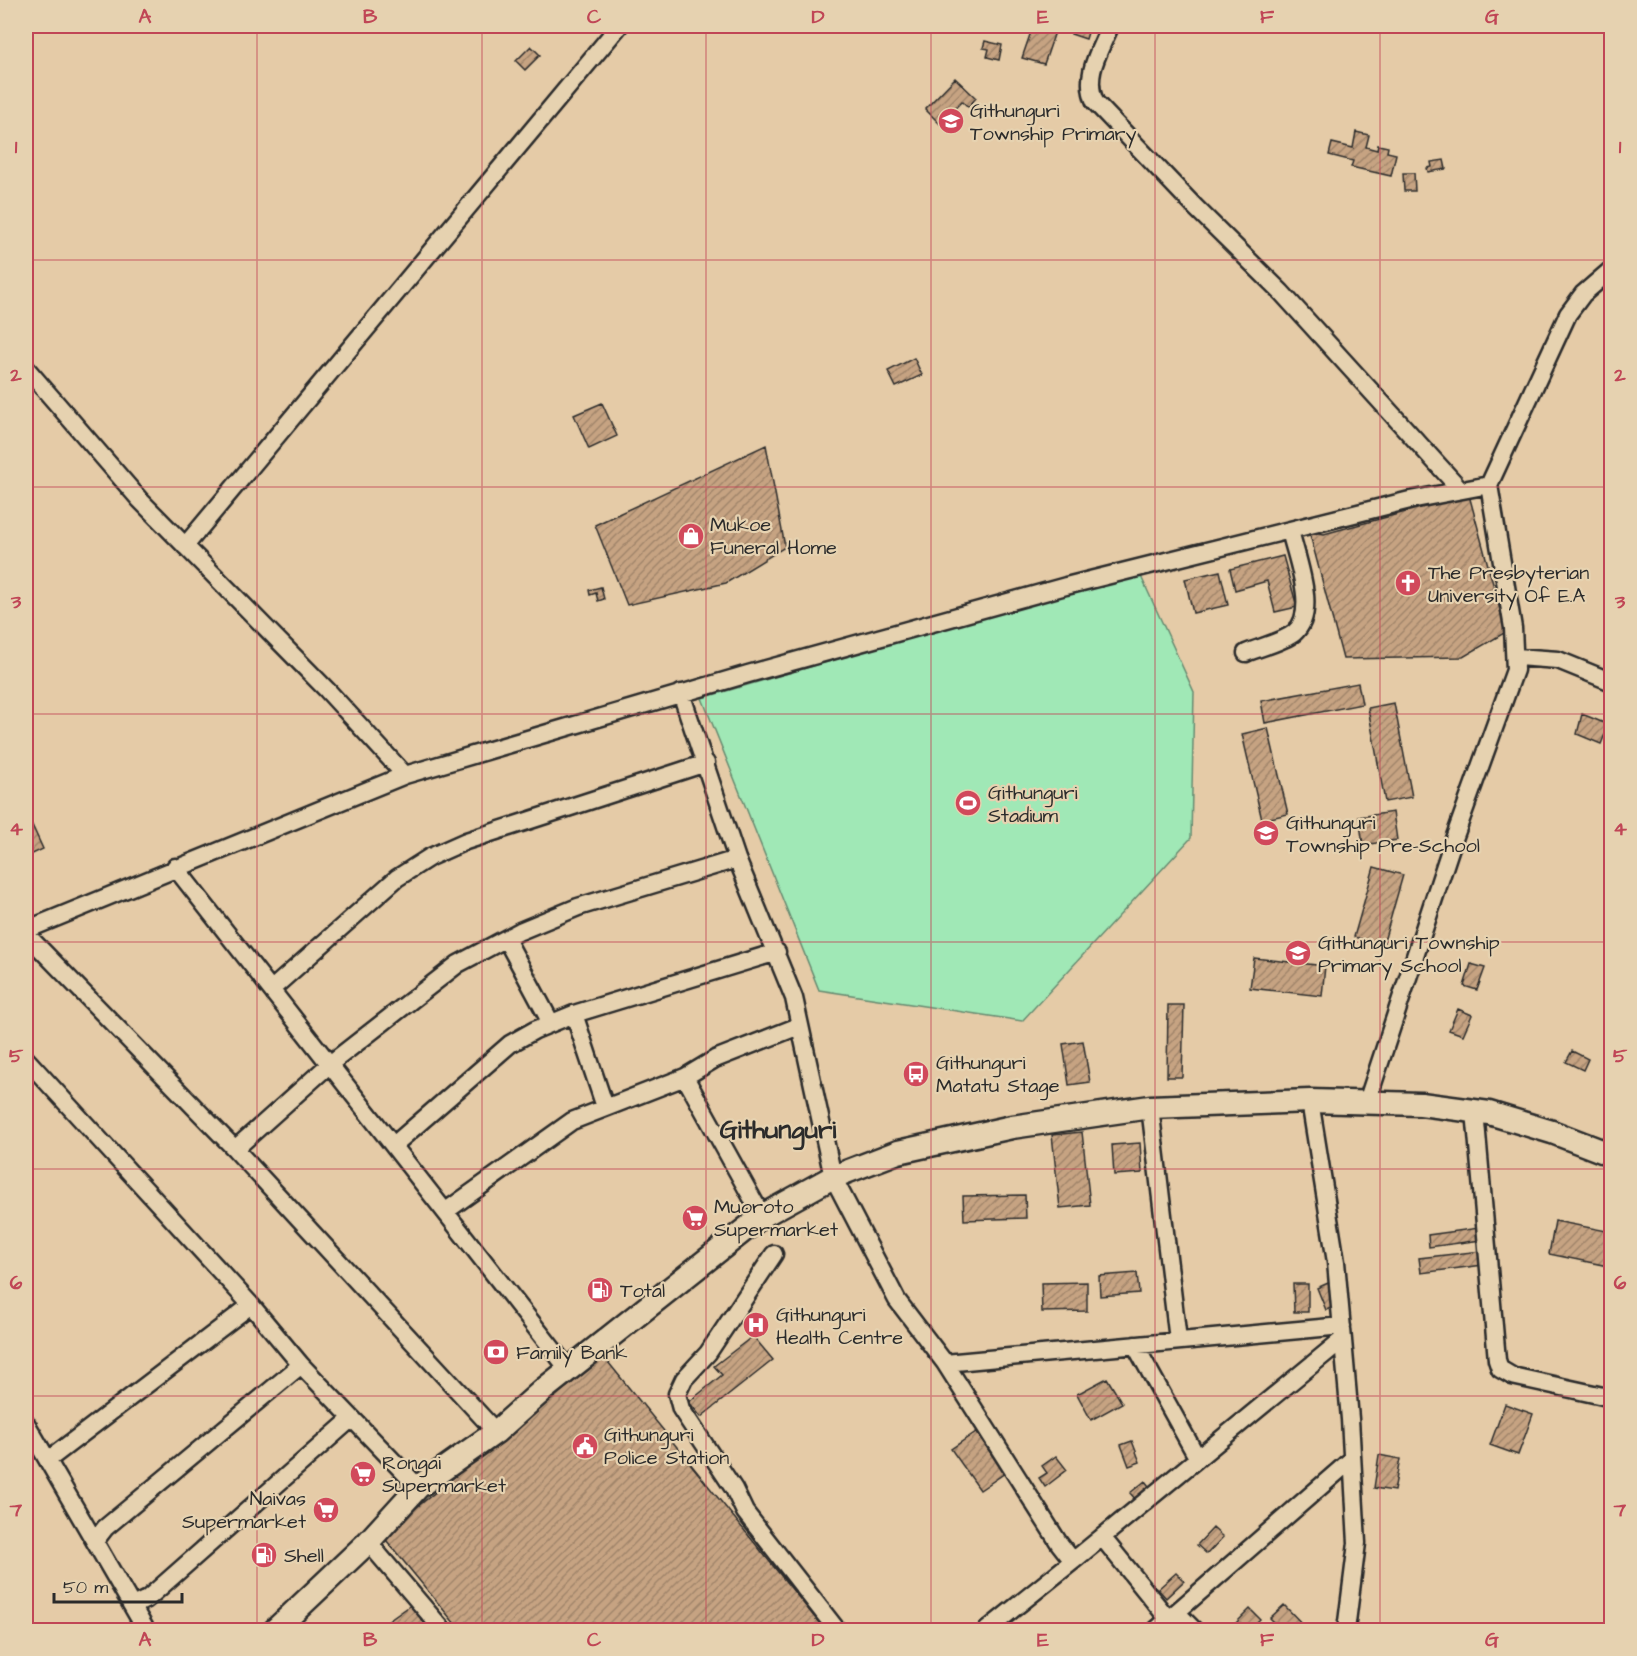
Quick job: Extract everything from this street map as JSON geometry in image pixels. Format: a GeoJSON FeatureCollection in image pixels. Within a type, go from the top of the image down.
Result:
{"type":"FeatureCollection","features":[{"type":"Feature","properties":{"kind":"main road"},"geometry":{"type":"LineString","coordinates":[[275,1630],[368,1542],[418,1487],[496,1432],[569,1370],[762,1216],[832,1177],[898,1152],[1012,1127],[1150,1107],[1310,1101],[1421,1104],[1475,1111],[1551,1132],[1611,1155]]}},
{"type":"Feature","properties":{"kind":"street"},"geometry":{"type":"LineString","coordinates":[[185,546],[619,26]]}},
{"type":"Feature","properties":{"kind":"street"},"geometry":{"type":"LineString","coordinates":[[1110,26],[1091,72],[1089,88],[1095,102],[1195,207],[1281,292],[1460,489]]}},
{"type":"Feature","properties":{"kind":"street"},"geometry":{"type":"LineString","coordinates":[[1367,1102],[1450,850],[1515,670],[1516,657],[1489,485],[1568,314],[1583,294],[1611,269]]}},
{"type":"Feature","properties":{"kind":"street"},"geometry":{"type":"LineString","coordinates":[[26,368],[140,500],[327,690],[405,775]]}},
{"type":"Feature","properties":{"kind":"street"},"geometry":{"type":"LineString","coordinates":[[496,1432],[235,1149],[26,932],[175,867],[405,775],[681,693],[1066,586],[1460,489],[1489,485]]}},
{"type":"Feature","properties":{"kind":"street"},"geometry":{"type":"LineString","coordinates":[[1246,652],[1293,634],[1304,620],[1307,603],[1290,530]]}},
{"type":"Feature","properties":{"kind":"street"},"geometry":{"type":"LineString","coordinates":[[1516,657],[1558,660],[1611,682]]}},
{"type":"Feature","properties":{"kind":"street"},"geometry":{"type":"LineString","coordinates":[[681,693],[737,859],[794,998],[832,1177],[897,1300],[945,1363],[1059,1543],[1073,1561]]}},
{"type":"Feature","properties":{"kind":"street"},"geometry":{"type":"LineString","coordinates":[[273,988],[397,878],[430,857],[466,841],[706,763]]}},
{"type":"Feature","properties":{"kind":"street"},"geometry":{"type":"LineString","coordinates":[[235,1149],[331,1063],[458,964],[506,939],[578,907],[737,859]]}},
{"type":"Feature","properties":{"kind":"street"},"geometry":{"type":"LineString","coordinates":[[175,867],[273,988],[569,1370]]}},
{"type":"Feature","properties":{"kind":"street"},"geometry":{"type":"LineString","coordinates":[[506,939],[551,1023]]}},
{"type":"Feature","properties":{"kind":"street"},"geometry":{"type":"LineString","coordinates":[[395,1144],[510,1044],[551,1023],[777,952]]}},
{"type":"Feature","properties":{"kind":"street"},"geometry":{"type":"LineString","coordinates":[[574,1014],[605,1107]]}},
{"type":"Feature","properties":{"kind":"street"},"geometry":{"type":"LineString","coordinates":[[446,1211],[572,1121],[685,1077],[715,1059],[799,1026]]}},
{"type":"Feature","properties":{"kind":"street"},"geometry":{"type":"LineString","coordinates":[[26,1059],[251,1305],[301,1365],[418,1487]]}},
{"type":"Feature","properties":{"kind":"street"},"geometry":{"type":"LineString","coordinates":[[685,1077],[762,1216]]}},
{"type":"Feature","properties":{"kind":"street"},"geometry":{"type":"LineString","coordinates":[[1310,1101],[1336,1262],[1358,1543],[1346,1630]]}},
{"type":"Feature","properties":{"kind":"street"},"geometry":{"type":"LineString","coordinates":[[1150,1107],[1178,1340]]}},
{"type":"Feature","properties":{"kind":"street"},"geometry":{"type":"LineString","coordinates":[[1475,1111],[1497,1360],[1500,1369],[1512,1376],[1611,1398]]}},
{"type":"Feature","properties":{"kind":"street"},"geometry":{"type":"LineString","coordinates":[[774,1254],[708,1353],[684,1379],[677,1394],[681,1409],[734,1489],[745,1512],[837,1630]]}},
{"type":"Feature","properties":{"kind":"street"},"geometry":{"type":"LineString","coordinates":[[48,1460],[251,1305]]}},
{"type":"Feature","properties":{"kind":"street"},"geometry":{"type":"LineString","coordinates":[[945,1363],[1178,1340],[1343,1333]]}},
{"type":"Feature","properties":{"kind":"street"},"geometry":{"type":"LineString","coordinates":[[987,1630],[1102,1537],[1343,1333]]}},
{"type":"Feature","properties":{"kind":"street"},"geometry":{"type":"LineString","coordinates":[[1135,1344],[1197,1457]]}},
{"type":"Feature","properties":{"kind":"street"},"geometry":{"type":"LineString","coordinates":[[95,1541],[105,1528],[301,1365]]}},
{"type":"Feature","properties":{"kind":"street"},"geometry":{"type":"LineString","coordinates":[[133,1606],[147,1599],[351,1419]]}},
{"type":"Feature","properties":{"kind":"street"},"geometry":{"type":"LineString","coordinates":[[26,1423],[147,1630]]}},
{"type":"Feature","properties":{"kind":"street"},"geometry":{"type":"LineString","coordinates":[[1167,1621],[1351,1460]]}},
{"type":"Feature","properties":{"kind":"street"},"geometry":{"type":"LineString","coordinates":[[1102,1537],[1167,1621],[1194,1630]]}},
{"type":"Feature","properties":{"kind":"street"},"geometry":{"type":"LineString","coordinates":[[368,1542],[443,1630]]}},
{"type":"Feature","properties":{"kind":"green space","name":"Githunguri Stadium"},"geometry":{"type":"Polygon","coordinates":[[[1139,572],[1194,692],[1191,838],[1022,1021],[819,990],[702,698],[1139,572]]]}},
{"type":"Feature","properties":{"kind":"building"},"geometry":{"type":"Polygon","coordinates":[[[1033,26],[1057,26],[1044,64],[1022,58],[1033,26]]]}},
{"type":"Feature","properties":{"kind":"building"},"geometry":{"type":"Polygon","coordinates":[[[1074,26],[1090,26],[1086,39],[1071,34],[1074,26]]]}},
{"type":"Feature","properties":{"kind":"building"},"geometry":{"type":"Polygon","coordinates":[[[985,41],[1002,45],[999,60],[987,57],[989,49],[983,48],[985,41]]]}},
{"type":"Feature","properties":{"kind":"building"},"geometry":{"type":"Polygon","coordinates":[[[531,46],[540,55],[525,70],[516,61],[531,46]]]}},
{"type":"Feature","properties":{"kind":"building"},"geometry":{"type":"Polygon","coordinates":[[[955,78],[976,98],[968,107],[962,101],[940,124],[925,109],[955,78]]]}},
{"type":"Feature","properties":{"kind":"building"},"geometry":{"type":"Polygon","coordinates":[[[1356,132],[1369,135],[1366,147],[1377,150],[1378,145],[1388,147],[1387,152],[1396,154],[1391,176],[1351,167],[1353,161],[1329,155],[1332,143],[1353,148],[1356,132]]]}},
{"type":"Feature","properties":{"kind":"building"},"geometry":{"type":"Polygon","coordinates":[[[1444,160],[1446,169],[1428,172],[1427,168],[1432,167],[1431,162],[1444,160]]]}},
{"type":"Feature","properties":{"kind":"building"},"geometry":{"type":"Polygon","coordinates":[[[1403,173],[1414,173],[1415,191],[1404,191],[1403,173]]]}},
{"type":"Feature","properties":{"kind":"building"},"geometry":{"type":"Polygon","coordinates":[[[914,358],[922,375],[896,387],[888,371],[914,358]]]}},
{"type":"Feature","properties":{"kind":"building"},"geometry":{"type":"Polygon","coordinates":[[[602,403],[617,436],[589,449],[574,415],[602,403]]]}},
{"type":"Feature","properties":{"kind":"building","name":"Mukoe Funeral Home"},"geometry":{"type":"Polygon","coordinates":[[[766,445],[785,547],[726,583],[627,605],[595,525],[766,445]]]}},
{"type":"Feature","properties":{"kind":"building","name":"The Presbyterian University Of E.A"},"geometry":{"type":"Polygon","coordinates":[[[1469,495],[1506,632],[1463,657],[1343,659],[1309,531],[1324,534],[1469,495]]]}},
{"type":"Feature","properties":{"kind":"building"},"geometry":{"type":"Polygon","coordinates":[[[1283,556],[1297,607],[1275,612],[1267,581],[1235,590],[1230,569],[1283,556]]]}},
{"type":"Feature","properties":{"kind":"building"},"geometry":{"type":"Polygon","coordinates":[[[1220,571],[1228,605],[1193,613],[1185,579],[1220,571]]]}},
{"type":"Feature","properties":{"kind":"building"},"geometry":{"type":"Polygon","coordinates":[[[601,587],[604,599],[598,601],[596,593],[590,595],[589,590],[601,587]]]}},
{"type":"Feature","properties":{"kind":"building"},"geometry":{"type":"Polygon","coordinates":[[[1358,683],[1362,704],[1265,723],[1261,701],[1358,683]]]}},
{"type":"Feature","properties":{"kind":"building"},"geometry":{"type":"Polygon","coordinates":[[[1394,703],[1412,797],[1385,802],[1368,708],[1394,703]]]}},
{"type":"Feature","properties":{"kind":"building"},"geometry":{"type":"Polygon","coordinates":[[[1582,714],[1609,725],[1601,744],[1577,734],[1582,714]]]}},
{"type":"Feature","properties":{"kind":"building"},"geometry":{"type":"Polygon","coordinates":[[[1268,728],[1288,814],[1262,820],[1242,734],[1268,728]]]}},
{"type":"Feature","properties":{"kind":"building"},"geometry":{"type":"Polygon","coordinates":[[[1393,812],[1397,840],[1363,845],[1359,817],[1393,812]]]}},
{"type":"Feature","properties":{"kind":"building"},"geometry":{"type":"Polygon","coordinates":[[[32,825],[43,849],[26,857],[26,828],[32,825]]]}},
{"type":"Feature","properties":{"kind":"building"},"geometry":{"type":"Polygon","coordinates":[[[1374,867],[1403,875],[1383,945],[1354,937],[1374,867]]]}},
{"type":"Feature","properties":{"kind":"building"},"geometry":{"type":"Polygon","coordinates":[[[1254,958],[1325,966],[1322,996],[1250,988],[1254,958]]]}},
{"type":"Feature","properties":{"kind":"building"},"geometry":{"type":"Polygon","coordinates":[[[1471,964],[1485,968],[1477,990],[1464,986],[1471,964]]]}},
{"type":"Feature","properties":{"kind":"building"},"geometry":{"type":"Polygon","coordinates":[[[1168,1005],[1184,1005],[1182,1077],[1167,1077],[1168,1005]]]}},
{"type":"Feature","properties":{"kind":"building"},"geometry":{"type":"Polygon","coordinates":[[[1458,1009],[1472,1015],[1463,1035],[1449,1030],[1458,1009]]]}},
{"type":"Feature","properties":{"kind":"building"},"geometry":{"type":"Polygon","coordinates":[[[1083,1041],[1090,1082],[1069,1085],[1063,1044],[1083,1041]]]}},
{"type":"Feature","properties":{"kind":"building"},"geometry":{"type":"Polygon","coordinates":[[[1572,1051],[1588,1059],[1583,1070],[1566,1062],[1572,1051]]]}},
{"type":"Feature","properties":{"kind":"building"},"geometry":{"type":"Polygon","coordinates":[[[1082,1132],[1090,1205],[1060,1208],[1052,1135],[1082,1132]]]}},
{"type":"Feature","properties":{"kind":"building"},"geometry":{"type":"Polygon","coordinates":[[[1140,1143],[1142,1173],[1114,1175],[1112,1145],[1140,1143]]]}},
{"type":"Feature","properties":{"kind":"building"},"geometry":{"type":"Polygon","coordinates":[[[1025,1195],[1026,1218],[964,1220],[963,1196],[1025,1195]]]}},
{"type":"Feature","properties":{"kind":"building"},"geometry":{"type":"Polygon","coordinates":[[[1555,1221],[1612,1232],[1608,1266],[1549,1254],[1555,1221]]]}},
{"type":"Feature","properties":{"kind":"building"},"geometry":{"type":"Polygon","coordinates":[[[1479,1228],[1481,1240],[1429,1247],[1428,1235],[1479,1228]]]}},
{"type":"Feature","properties":{"kind":"building"},"geometry":{"type":"Polygon","coordinates":[[[1481,1251],[1483,1265],[1421,1273],[1419,1258],[1481,1251]]]}},
{"type":"Feature","properties":{"kind":"building"},"geometry":{"type":"Polygon","coordinates":[[[1137,1273],[1139,1293],[1100,1296],[1099,1276],[1137,1273]]]}},
{"type":"Feature","properties":{"kind":"building"},"geometry":{"type":"Polygon","coordinates":[[[1087,1282],[1087,1311],[1042,1312],[1041,1283],[1087,1282]]]}},
{"type":"Feature","properties":{"kind":"building"},"geometry":{"type":"Polygon","coordinates":[[[1328,1283],[1337,1306],[1326,1310],[1317,1288],[1328,1283]]]}},
{"type":"Feature","properties":{"kind":"building"},"geometry":{"type":"Polygon","coordinates":[[[1293,1284],[1308,1284],[1308,1312],[1294,1312],[1293,1284]]]}},
{"type":"Feature","properties":{"kind":"building"},"geometry":{"type":"Polygon","coordinates":[[[753,1336],[773,1360],[701,1417],[689,1402],[722,1375],[714,1366],[753,1336]]]}},
{"type":"Feature","properties":{"kind":"building","name":"Githunguri Police Station"},"geometry":{"type":"Polygon","coordinates":[[[604,1357],[825,1630],[460,1630],[382,1535],[604,1357]]]}},
{"type":"Feature","properties":{"kind":"building"},"geometry":{"type":"Polygon","coordinates":[[[1107,1378],[1122,1403],[1091,1420],[1077,1394],[1107,1378]]]}},
{"type":"Feature","properties":{"kind":"building"},"geometry":{"type":"Polygon","coordinates":[[[1505,1404],[1533,1414],[1518,1455],[1490,1445],[1505,1404]]]}},
{"type":"Feature","properties":{"kind":"building"},"geometry":{"type":"Polygon","coordinates":[[[976,1432],[1005,1473],[980,1490],[951,1449],[976,1432]]]}},
{"type":"Feature","properties":{"kind":"building"},"geometry":{"type":"Polygon","coordinates":[[[1132,1441],[1140,1462],[1129,1466],[1121,1445],[1132,1441]]]}},
{"type":"Feature","properties":{"kind":"building"},"geometry":{"type":"Polygon","coordinates":[[[1379,1455],[1400,1459],[1394,1491],[1374,1488],[1379,1455]]]}},
{"type":"Feature","properties":{"kind":"building"},"geometry":{"type":"Polygon","coordinates":[[[1056,1456],[1067,1470],[1045,1487],[1039,1478],[1047,1473],[1042,1466],[1056,1456]]]}},
{"type":"Feature","properties":{"kind":"building"},"geometry":{"type":"Polygon","coordinates":[[[1145,1481],[1152,1490],[1137,1501],[1130,1493],[1145,1481]]]}},
{"type":"Feature","properties":{"kind":"building"},"geometry":{"type":"Polygon","coordinates":[[[1213,1528],[1223,1537],[1207,1554],[1197,1545],[1213,1528]]]}},
{"type":"Feature","properties":{"kind":"building"},"geometry":{"type":"Polygon","coordinates":[[[1176,1573],[1184,1581],[1166,1598],[1158,1589],[1176,1573]]]}},
{"type":"Feature","properties":{"kind":"building"},"geometry":{"type":"Polygon","coordinates":[[[411,1605],[429,1629],[376,1630],[411,1605]]]}},
{"type":"Feature","properties":{"kind":"building"},"geometry":{"type":"Polygon","coordinates":[[[1284,1605],[1308,1630],[1282,1630],[1270,1618],[1284,1605]]]}},
{"type":"Feature","properties":{"kind":"building"},"geometry":{"type":"Polygon","coordinates":[[[1250,1609],[1260,1619],[1249,1630],[1229,1630],[1250,1609]]]}},
{"type":"Feature","properties":{"kind":"place","name":"Githunguri Township Primary"},"geometry":{"type":"Point","coordinates":[951,121]}},
{"type":"Feature","properties":{"kind":"place","name":"Mukoe Funeral Home"},"geometry":{"type":"Point","coordinates":[691,536]}},
{"type":"Feature","properties":{"kind":"place","name":"The Presbyterian University Of E.A"},"geometry":{"type":"Point","coordinates":[1408,583]}},
{"type":"Feature","properties":{"kind":"place","name":"Githunguri Stadium"},"geometry":{"type":"Point","coordinates":[968,803]}},
{"type":"Feature","properties":{"kind":"place","name":"Githunguri Township Pre-School"},"geometry":{"type":"Point","coordinates":[1266,833]}},
{"type":"Feature","properties":{"kind":"place","name":"Githunguri Township Primary School"},"geometry":{"type":"Point","coordinates":[1298,953]}},
{"type":"Feature","properties":{"kind":"place","name":"Githunguri Matatu Stage"},"geometry":{"type":"Point","coordinates":[916,1074]}},
{"type":"Feature","properties":{"kind":"place","name":"Muoroto Supermarket"},"geometry":{"type":"Point","coordinates":[695,1218]}},
{"type":"Feature","properties":{"kind":"place","name":"Total"},"geometry":{"type":"Point","coordinates":[600,1290]}},
{"type":"Feature","properties":{"kind":"place","name":"Githunguri Health Centre"},"geometry":{"type":"Point","coordinates":[756,1325]}},
{"type":"Feature","properties":{"kind":"place","name":"Family Bank"},"geometry":{"type":"Point","coordinates":[496,1352]}},
{"type":"Feature","properties":{"kind":"place","name":"Githunguri Police Station"},"geometry":{"type":"Point","coordinates":[585,1446]}},
{"type":"Feature","properties":{"kind":"place","name":"Rongai Supermarket"},"geometry":{"type":"Point","coordinates":[363,1474]}},
{"type":"Feature","properties":{"kind":"place","name":"Naivas Supermarket"},"geometry":{"type":"Point","coordinates":[326,1510]}},
{"type":"Feature","properties":{"kind":"place","name":"Shell"},"geometry":{"type":"Point","coordinates":[264,1555]}},
{"type":"Feature","properties":{"kind":"district","name":"Githunguri"},"geometry":{"type":"Point","coordinates":[778,1129]}}]}
